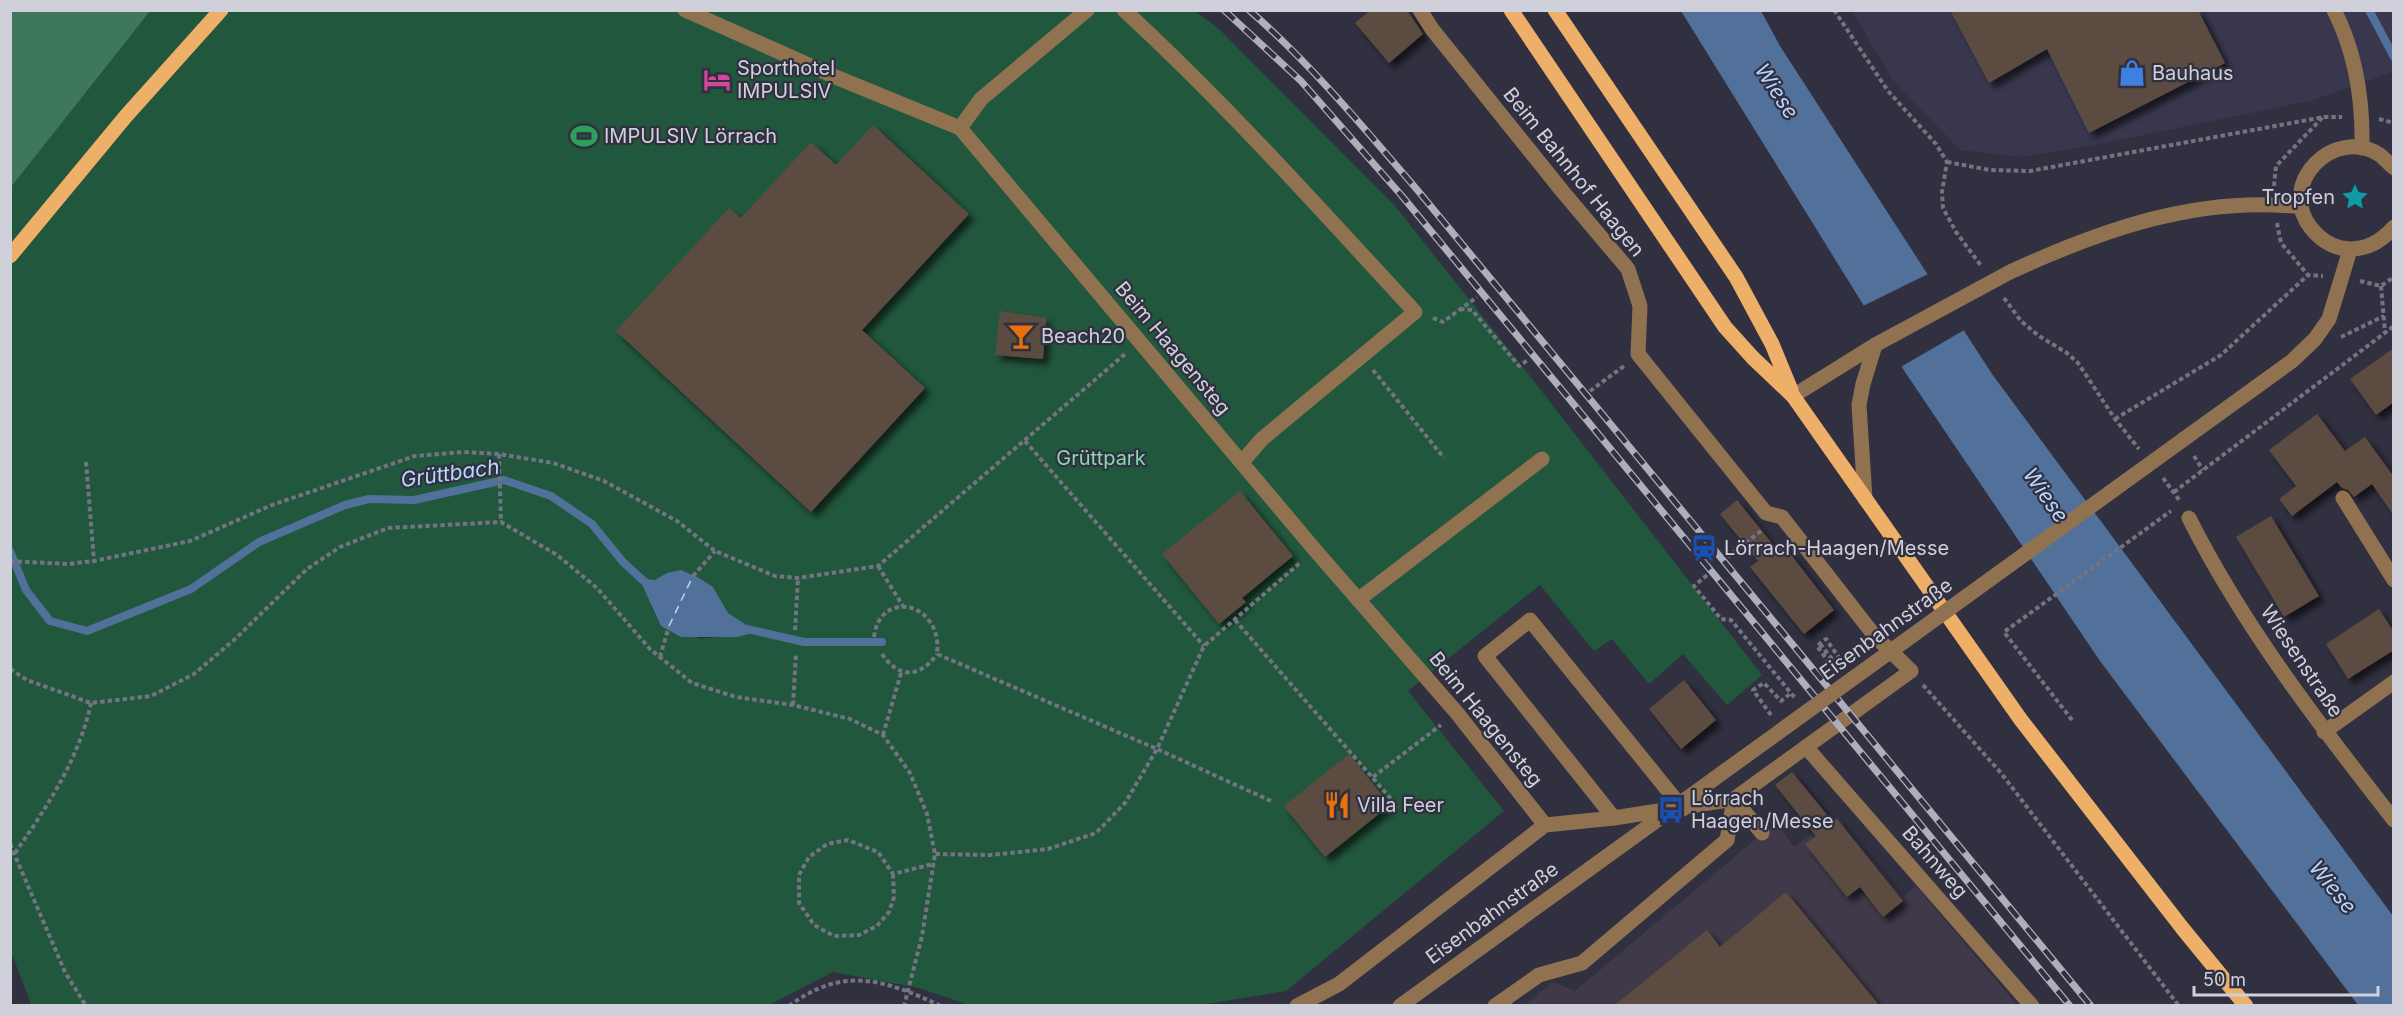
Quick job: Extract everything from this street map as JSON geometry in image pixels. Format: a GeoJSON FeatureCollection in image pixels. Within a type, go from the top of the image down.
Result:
{"type":"FeatureCollection","features":[{"type":"Feature","properties":{"kind":"main road"},"geometry":{"type":"LineString","coordinates":[[10,256],[126,116],[221,10]]}},
{"type":"Feature","properties":{"kind":"main road"},"geometry":{"type":"LineString","coordinates":[[1511,10],[1725,327],[1753,358],[1793,396],[2021,720],[2183,929],[2246,1005]]}},
{"type":"Feature","properties":{"kind":"main road"},"geometry":{"type":"LineString","coordinates":[[1555,10],[1736,276],[1772,344],[1793,396]]}},
{"type":"Feature","properties":{"kind":"street","name":"Beim Haagensteg"},"geometry":{"type":"LineString","coordinates":[[685,10],[838,78],[960,128],[1315,550],[1457,713],[1545,825]]}},
{"type":"Feature","properties":{"kind":"street"},"geometry":{"type":"LineString","coordinates":[[960,128],[981,99],[1087,10]]}},
{"type":"Feature","properties":{"kind":"street"},"geometry":{"type":"LineString","coordinates":[[1124,10],[1175,57],[1251,135],[1415,312],[1300,410],[1262,439],[1242,462]]}},
{"type":"Feature","properties":{"kind":"street","name":"Beim Bahnhof Haagen"},"geometry":{"type":"LineString","coordinates":[[1420,10],[1432,29],[1531,154],[1628,269],[1640,306],[1638,354]]}},
{"type":"Feature","properties":{"kind":"street"},"geometry":{"type":"LineString","coordinates":[[2334,10],[2352,57],[2360,91],[2363,118],[2362,148]]}},
{"type":"Feature","properties":{"kind":"street"},"geometry":{"type":"LineString","coordinates":[[2394,168],[2380,156],[2362,148],[2346,147],[2330,152],[2316,161],[2306,174],[2301,190],[2301,207],[2307,223],[2318,237],[2333,246],[2350,250],[2368,247],[2384,238],[2394,227]]}},
{"type":"Feature","properties":{"kind":"street"},"geometry":{"type":"LineString","coordinates":[[1793,396],[1875,345],[2010,272],[2087,239],[2128,225],[2175,213],[2273,203],[2301,207]]}},
{"type":"Feature","properties":{"kind":"street","name":"Eisenbahnstraße"},"geometry":{"type":"LineString","coordinates":[[1400,1005],[2292,361],[2315,339],[2329,319],[2350,250]]}},
{"type":"Feature","properties":{"kind":"street"},"geometry":{"type":"LineString","coordinates":[[1866,499],[1859,405],[1875,345]]}},
{"type":"Feature","properties":{"kind":"street"},"geometry":{"type":"LineString","coordinates":[[1298,1005],[1339,984],[1545,825],[1683,809],[1734,799],[1911,671],[1874,635],[1782,517],[1766,513],[1638,354]]}},
{"type":"Feature","properties":{"kind":"street"},"geometry":{"type":"LineString","coordinates":[[1358,600],[1542,459]]}},
{"type":"Feature","properties":{"kind":"street"},"geometry":{"type":"LineString","coordinates":[[2343,498],[2394,579]]}},
{"type":"Feature","properties":{"kind":"street","name":"Wiesenstraße"},"geometry":{"type":"LineString","coordinates":[[2189,518],[2213,566],[2324,732],[2394,820]]}},
{"type":"Feature","properties":{"kind":"street"},"geometry":{"type":"LineString","coordinates":[[1614,818],[1485,656],[1530,620],[1683,809]]}},
{"type":"Feature","properties":{"kind":"street"},"geometry":{"type":"LineString","coordinates":[[2324,732],[2394,682]]}},
{"type":"Feature","properties":{"kind":"street","name":"Bahnweg"},"geometry":{"type":"LineString","coordinates":[[1806,747],[2032,1005]]}},
{"type":"Feature","properties":{"kind":"street"},"geometry":{"type":"LineString","coordinates":[[1734,799],[1762,833]]}},
{"type":"Feature","properties":{"kind":"street"},"geometry":{"type":"LineString","coordinates":[[1495,1005],[1539,975],[1582,963],[1727,840],[1734,799]]}},
{"type":"Feature","properties":{"kind":"path"},"geometry":{"type":"LineString","coordinates":[[1834,10],[1888,91],[1936,144],[1947,162],[1942,192],[1943,208],[1956,232],[1983,268]]}},
{"type":"Feature","properties":{"kind":"path"},"geometry":{"type":"LineString","coordinates":[[1947,162],[1990,170],[2030,171],[2324,117]]}},
{"type":"Feature","properties":{"kind":"path"},"geometry":{"type":"LineString","coordinates":[[2002,295],[2021,321],[2078,363],[2115,418],[2221,355],[2308,275]]}},
{"type":"Feature","properties":{"kind":"path"},"geometry":{"type":"LineString","coordinates":[[2381,286],[2385,333]]}},
{"type":"Feature","properties":{"kind":"path"},"geometry":{"type":"LineString","coordinates":[[1443,322],[1477,297]]}},
{"type":"Feature","properties":{"kind":"path"},"geometry":{"type":"LineString","coordinates":[[1460,309],[1472,310],[1519,366],[1528,360]]}},
{"type":"Feature","properties":{"kind":"path"},"geometry":{"type":"LineString","coordinates":[[2174,492],[2394,326]]}},
{"type":"Feature","properties":{"kind":"path"},"geometry":{"type":"LineString","coordinates":[[10,561],[67,564],[94,561],[190,541],[272,506],[415,456],[464,452],[500,454],[553,463],[604,481],[677,521],[715,551],[775,576],[798,578],[878,566],[1140,342]]}},
{"type":"Feature","properties":{"kind":"path"},"geometry":{"type":"LineString","coordinates":[[1590,392],[1638,354]]}},
{"type":"Feature","properties":{"kind":"path"},"geometry":{"type":"LineString","coordinates":[[1362,356],[1444,458]]}},
{"type":"Feature","properties":{"kind":"path"},"geometry":{"type":"LineString","coordinates":[[1025,441],[1204,646]]}},
{"type":"Feature","properties":{"kind":"path"},"geometry":{"type":"LineString","coordinates":[[500,454],[501,522]]}},
{"type":"Feature","properties":{"kind":"path"},"geometry":{"type":"LineString","coordinates":[[86,462],[94,561]]}},
{"type":"Feature","properties":{"kind":"path"},"geometry":{"type":"LineString","coordinates":[[2072,720],[2004,632],[2167,514]]}},
{"type":"Feature","properties":{"kind":"path"},"geometry":{"type":"LineString","coordinates":[[10,669],[27,680],[90,704],[151,696],[194,674],[234,640],[307,569],[340,547],[388,528],[501,522],[557,555],[597,588],[650,649],[692,683],[736,698],[793,705],[850,719],[883,735],[910,773],[927,814],[935,854],[922,936],[904,1005]]}},
{"type":"Feature","properties":{"kind":"path"},"geometry":{"type":"LineString","coordinates":[[1728,557],[1754,536]]}},
{"type":"Feature","properties":{"kind":"path"},"geometry":{"type":"LineString","coordinates":[[935,854],[990,855],[1047,849],[1096,833],[1125,803],[1157,749],[1204,646],[1315,550]]}},
{"type":"Feature","properties":{"kind":"path"},"geometry":{"type":"LineString","coordinates":[[693,576],[715,551]]}},
{"type":"Feature","properties":{"kind":"path"},"geometry":{"type":"LineString","coordinates":[[878,566],[903,606]]}},
{"type":"Feature","properties":{"kind":"path"},"geometry":{"type":"LineString","coordinates":[[1707,575],[1694,586],[1720,620],[1731,620],[1797,701]]}},
{"type":"Feature","properties":{"kind":"path"},"geometry":{"type":"LineString","coordinates":[[795,630],[798,578]]}},
{"type":"Feature","properties":{"kind":"path"},"geometry":{"type":"LineString","coordinates":[[874,638],[876,626],[885,614],[903,606],[916,608],[928,617],[939,644],[938,654],[921,670],[901,672],[890,666],[882,654]]}},
{"type":"Feature","properties":{"kind":"path"},"geometry":{"type":"LineString","coordinates":[[1235,620],[1398,807]]}},
{"type":"Feature","properties":{"kind":"path"},"geometry":{"type":"LineString","coordinates":[[660,657],[669,626]]}},
{"type":"Feature","properties":{"kind":"path"},"geometry":{"type":"LineString","coordinates":[[1820,646],[1837,669],[1844,664],[1826,639],[1817,646],[1846,684]]}},
{"type":"Feature","properties":{"kind":"path"},"geometry":{"type":"LineString","coordinates":[[793,705],[796,653]]}},
{"type":"Feature","properties":{"kind":"path"},"geometry":{"type":"LineString","coordinates":[[938,654],[1271,801]]}},
{"type":"Feature","properties":{"kind":"path"},"geometry":{"type":"LineString","coordinates":[[1911,671],[2001,774],[2179,1005]]}},
{"type":"Feature","properties":{"kind":"path"},"geometry":{"type":"LineString","coordinates":[[883,735],[901,672]]}},
{"type":"Feature","properties":{"kind":"path"},"geometry":{"type":"LineString","coordinates":[[1782,730],[1753,690],[1764,683],[1781,701],[1791,693]]}},
{"type":"Feature","properties":{"kind":"path"},"geometry":{"type":"LineString","coordinates":[[15,853],[41,816],[69,766],[86,728],[90,704]]}},
{"type":"Feature","properties":{"kind":"path"},"geometry":{"type":"LineString","coordinates":[[1373,777],[1457,713]]}},
{"type":"Feature","properties":{"kind":"path"},"geometry":{"type":"LineString","coordinates":[[848,840],[878,852],[892,874],[894,897],[889,912],[877,926],[859,935],[834,936],[813,925],[800,903],[799,875],[809,857],[827,844],[848,840]]}},
{"type":"Feature","properties":{"kind":"path"},"geometry":{"type":"LineString","coordinates":[[10,844],[65,972],[86,1005]]}},
{"type":"Feature","properties":{"kind":"path"},"geometry":{"type":"LineString","coordinates":[[892,874],[933,864]]}},
{"type":"Feature","properties":{"kind":"path"},"geometry":{"type":"LineString","coordinates":[[789,1005],[818,989],[840,981],[874,981],[908,991],[941,1005]]}},
{"type":"Feature","properties":{"kind":"shaded area"},"geometry":{"type":"Polygon","coordinates":[[[1852,11],[2393,11],[2393,72],[2313,100],[2115,141],[2021,157],[1960,150],[1893,80],[1852,11]]]}},
{"type":"Feature","properties":{"kind":"shaded area"},"geometry":{"type":"Polygon","coordinates":[[[1837,817],[1903,897],[1916,886],[2017,1005],[1524,1006],[1552,982],[1575,991],[1776,822],[1794,847],[1837,817]]]}},
{"type":"Feature","properties":{"kind":"green space"},"geometry":{"type":"Polygon","coordinates":[[[10,11],[150,11],[11,187],[10,11]]]}},
{"type":"Feature","properties":{"kind":"green space","name":"Grüttpark"},"geometry":{"type":"Polygon","coordinates":[[[11,11],[1195,11],[1219,29],[1395,206],[1762,675],[1727,705],[1683,654],[1649,684],[1612,639],[1594,651],[1540,585],[1408,691],[1504,811],[1286,991],[1200,1005],[969,1005],[919,988],[833,972],[767,1006],[32,1006],[11,952],[11,11]],[[639,578],[650,599],[654,613],[700,639],[756,632],[728,613],[713,588],[639,578]]]}},
{"type":"Feature","properties":{"kind":"water","name":"Wiese"},"geometry":{"type":"Polygon","coordinates":[[[1681,11],[1761,11],[1780,46],[1992,374],[2393,916],[2393,1005],[2358,1005],[2100,661],[1905,372],[1681,11]]]}},
{"type":"Feature","properties":{"kind":"water"},"geometry":{"type":"Polygon","coordinates":[[[681,570],[713,587],[728,613],[757,632],[737,637],[681,637],[661,626],[639,578],[655,580],[667,573],[681,570]]]}},
{"type":"Feature","properties":{"kind":"pier"},"geometry":{"type":"Polygon","coordinates":[[[1930,273],[1966,329],[1899,368],[1861,307],[1930,273]]]}},
{"type":"Feature","properties":{"kind":"building"},"geometry":{"type":"Polygon","coordinates":[[[1370,10],[1407,10],[1423,34],[1389,63],[1355,23],[1370,10]]]}},
{"type":"Feature","properties":{"kind":"building","name":"Bauhaus"},"geometry":{"type":"Polygon","coordinates":[[[1950,10],[2198,10],[2225,63],[2089,133],[2047,49],[1989,83],[1950,10]]]}},
{"type":"Feature","properties":{"kind":"building"},"geometry":{"type":"Polygon","coordinates":[[[873,125],[969,214],[862,330],[925,388],[811,512],[616,331],[729,208],[741,218],[811,142],[836,165],[873,125]]]}},
{"type":"Feature","properties":{"kind":"building","name":"Beach20"},"geometry":{"type":"Polygon","coordinates":[[[1000,311],[1046,318],[1043,359],[995,355],[1000,311]]]}},
{"type":"Feature","properties":{"kind":"building"},"geometry":{"type":"Polygon","coordinates":[[[2394,348],[2394,402],[2376,415],[2350,379],[2394,348]]]}},
{"type":"Feature","properties":{"kind":"building"},"geometry":{"type":"Polygon","coordinates":[[[2317,414],[2345,451],[2365,437],[2394,477],[2394,516],[2372,484],[2354,497],[2337,482],[2292,516],[2279,499],[2296,486],[2269,450],[2317,414]]]}},
{"type":"Feature","properties":{"kind":"building"},"geometry":{"type":"Polygon","coordinates":[[[1240,491],[1293,556],[1242,598],[1246,602],[1219,624],[1162,554],[1240,491]]]}},
{"type":"Feature","properties":{"kind":"building"},"geometry":{"type":"Polygon","coordinates":[[[1737,500],[1775,547],[1781,542],[1834,610],[1804,634],[1750,567],[1758,561],[1720,514],[1737,500]]]}},
{"type":"Feature","properties":{"kind":"building"},"geometry":{"type":"Polygon","coordinates":[[[2271,516],[2319,596],[2284,617],[2236,537],[2271,516]]]}},
{"type":"Feature","properties":{"kind":"building"},"geometry":{"type":"Polygon","coordinates":[[[2379,609],[2394,632],[2394,650],[2348,679],[2326,644],[2379,609]]]}},
{"type":"Feature","properties":{"kind":"building"},"geometry":{"type":"Polygon","coordinates":[[[1684,680],[1716,720],[1681,749],[1649,709],[1684,680]]]}},
{"type":"Feature","properties":{"kind":"building","name":"Villa Feer"},"geometry":{"type":"Polygon","coordinates":[[[1349,754],[1390,805],[1325,857],[1284,806],[1349,754]]]}},
{"type":"Feature","properties":{"kind":"building"},"geometry":{"type":"Polygon","coordinates":[[[1792,772],[1833,822],[1837,819],[1903,901],[1883,917],[1860,887],[1847,897],[1805,844],[1816,836],[1775,785],[1792,772]]]}},
{"type":"Feature","properties":{"kind":"building"},"geometry":{"type":"Polygon","coordinates":[[[1786,892],[1879,1005],[1615,1005],[1707,930],[1720,947],[1786,892]]]}},
{"type":"Feature","properties":{"kind":"waterway"},"geometry":{"type":"LineString","coordinates":[[2369,10],[2394,57]]}},
{"type":"Feature","properties":{"kind":"waterway","name":"Grüttbach"},"geometry":{"type":"LineString","coordinates":[[10,551],[26,590],[50,621],[87,631],[191,589],[259,542],[345,505],[369,499],[414,500],[504,480],[551,496],[592,524],[623,562],[647,584]]}},
{"type":"Feature","properties":{"kind":"waterway","name":"Grüttbach"},"geometry":{"type":"LineString","coordinates":[[747,629],[804,642],[882,642]]}},
{"type":"Feature","properties":{"kind":"ferry route"},"geometry":{"type":"LineString","coordinates":[[669,626],[693,576]]}},
{"type":"Feature","properties":{"kind":"railway"},"geometry":{"type":"LineString","coordinates":[[1224,10],[1301,81],[1402,196],[2070,1006]]}},
{"type":"Feature","properties":{"kind":"railway"},"geometry":{"type":"LineString","coordinates":[[1249,10],[1316,75],[1419,192],[2091,1006]]}},
{"type":"Feature","properties":{"kind":"place","name":"Bauhaus"},"geometry":{"type":"Point","coordinates":[2132,73]}},
{"type":"Feature","properties":{"kind":"place","name":"Sporthotel IMPULSIV"},"geometry":{"type":"Point","coordinates":[717,80]}},
{"type":"Feature","properties":{"kind":"place","name":"IMPULSIV Lörrach"},"geometry":{"type":"Point","coordinates":[584,136]}},
{"type":"Feature","properties":{"kind":"place","name":"Tropfen"},"geometry":{"type":"Point","coordinates":[2355,197]}},
{"type":"Feature","properties":{"kind":"place","name":"Beach20"},"geometry":{"type":"Point","coordinates":[1021,336]}},
{"type":"Feature","properties":{"kind":"place","name":"Lörrach-Haagen/Messe"},"geometry":{"type":"Point","coordinates":[1704,548]}},
{"type":"Feature","properties":{"kind":"place","name":"Villa Feer"},"geometry":{"type":"Point","coordinates":[1337,805]}},
{"type":"Feature","properties":{"kind":"place","name":"Lörrach Haagen/Messe"},"geometry":{"type":"Point","coordinates":[1671,810]}}]}
